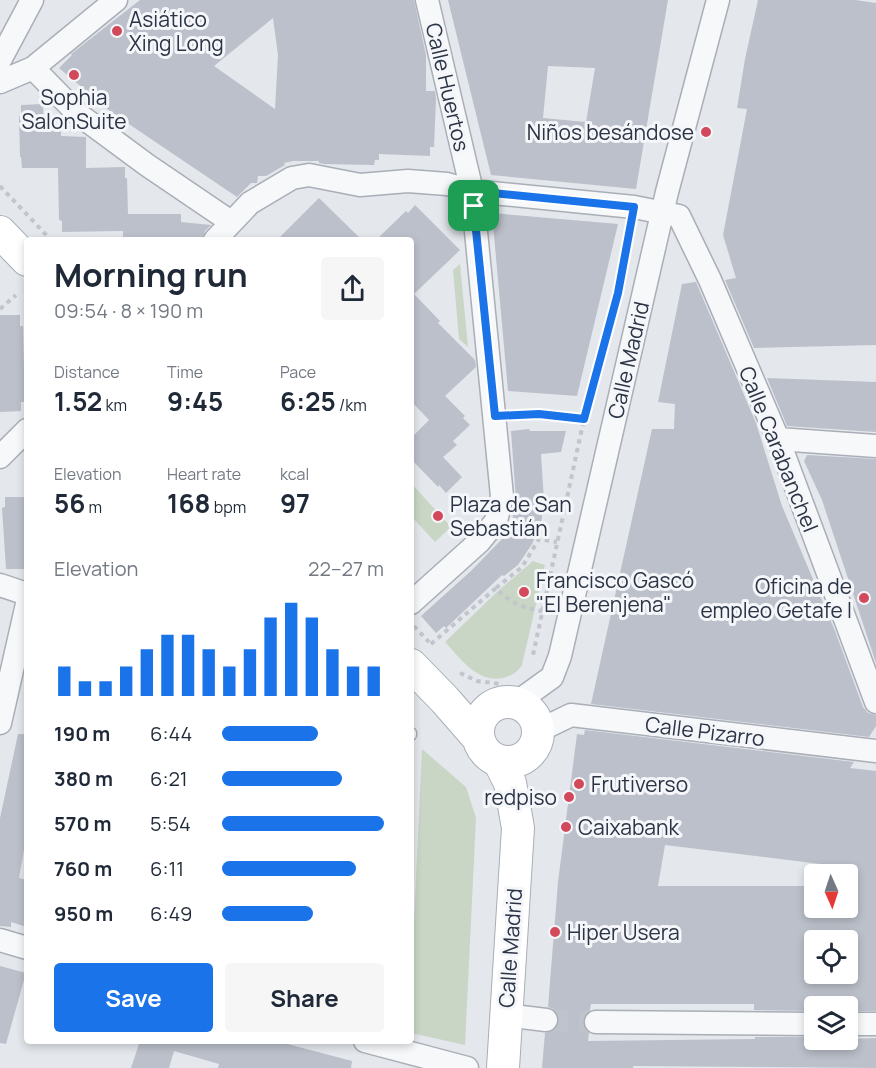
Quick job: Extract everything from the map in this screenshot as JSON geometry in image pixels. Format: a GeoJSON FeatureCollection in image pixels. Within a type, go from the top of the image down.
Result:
{"type":"FeatureCollection","features":[{"type":"Feature","properties":{"kind":"street"},"geometry":{"type":"LineString","coordinates":[[0,60],[32,0]]}},
{"type":"Feature","properties":{"kind":"street"},"geometry":{"type":"LineString","coordinates":[[0,82],[33,68],[116,0]]}},
{"type":"Feature","properties":{"kind":"street","name":"Calle Huertos"},"geometry":{"type":"LineString","coordinates":[[414,600],[480,541],[496,521],[502,496],[472,191],[427,0]]}},
{"type":"Feature","properties":{"kind":"street","name":"Calle Madrid"},"geometry":{"type":"LineString","coordinates":[[503,1068],[518,828],[510,783],[508,726],[552,677],[560,656],[663,213],[717,0]]}},
{"type":"Feature","properties":{"kind":"street"},"geometry":{"type":"LineString","coordinates":[[33,68],[78,114],[147,165],[231,222]]}},
{"type":"Feature","properties":{"kind":"street"},"geometry":{"type":"LineString","coordinates":[[217,237],[250,203],[292,178],[309,176],[360,185],[408,181],[447,184],[472,191],[634,207],[663,213]]}},
{"type":"Feature","properties":{"kind":"street","name":"Calle Carabanchel"},"geometry":{"type":"LineString","coordinates":[[663,213],[679,216],[710,280],[778,439],[876,702]]}},
{"type":"Feature","properties":{"kind":"street"},"geometry":{"type":"LineString","coordinates":[[0,232],[24,257]]}},
{"type":"Feature","properties":{"kind":"street"},"geometry":{"type":"LineString","coordinates":[[0,457],[24,433]]}},
{"type":"Feature","properties":{"kind":"street"},"geometry":{"type":"LineString","coordinates":[[778,439],[876,446]]}},
{"type":"Feature","properties":{"kind":"street"},"geometry":{"type":"LineString","coordinates":[[0,585],[24,593]]}},
{"type":"Feature","properties":{"kind":"street"},"geometry":{"type":"LineString","coordinates":[[0,723],[24,617]]}},
{"type":"Feature","properties":{"kind":"street"},"geometry":{"type":"LineString","coordinates":[[422,664],[445,700],[508,726]]}},
{"type":"Feature","properties":{"kind":"street","name":"Calle Pizarro"},"geometry":{"type":"LineString","coordinates":[[508,726],[571,715],[876,751]]}},
{"type":"Feature","properties":{"kind":"street"},"geometry":{"type":"LineString","coordinates":[[0,940],[24,947]]}},
{"type":"Feature","properties":{"kind":"street"},"geometry":{"type":"LineString","coordinates":[[506,1015],[546,1020]]}},
{"type":"Feature","properties":{"kind":"street"},"geometry":{"type":"LineString","coordinates":[[596,1022],[804,1024]]}},
{"type":"Feature","properties":{"kind":"street"},"geometry":{"type":"LineString","coordinates":[[858,1024],[876,1024]]}},
{"type":"Feature","properties":{"kind":"street"},"geometry":{"type":"LineString","coordinates":[[376,1044],[467,1068]]}},
{"type":"Feature","properties":{"kind":"path"},"geometry":{"type":"LineString","coordinates":[[0,186],[48,237]]}},
{"type":"Feature","properties":{"kind":"path"},"geometry":{"type":"LineString","coordinates":[[622,273],[634,207]]}},
{"type":"Feature","properties":{"kind":"path"},"geometry":{"type":"LineString","coordinates":[[0,309],[16,295]]}},
{"type":"Feature","properties":{"kind":"path"},"geometry":{"type":"LineString","coordinates":[[529,664],[533,656],[584,419],[609,326]]}},
{"type":"Feature","properties":{"kind":"path"},"geometry":{"type":"LineString","coordinates":[[495,416],[539,414],[584,419]]}},
{"type":"Feature","properties":{"kind":"path"},"geometry":{"type":"LineString","coordinates":[[422,664],[496,588],[522,567],[539,539],[557,542]]}},
{"type":"Feature","properties":{"kind":"path"},"geometry":{"type":"LineString","coordinates":[[496,588],[514,604],[526,609],[542,611]]}},
{"type":"Feature","properties":{"kind":"path"},"geometry":{"type":"LineString","coordinates":[[414,634],[422,664]]}},
{"type":"Feature","properties":{"kind":"path"},"geometry":{"type":"LineString","coordinates":[[453,666],[460,673],[477,681],[497,685],[508,726]]}},
{"type":"Feature","properties":{"kind":"green space"},"geometry":{"type":"Polygon","coordinates":[[[460,264],[468,347],[459,339],[453,270],[460,264]]]}},
{"type":"Feature","properties":{"kind":"green space"},"geometry":{"type":"Polygon","coordinates":[[[414,486],[451,527],[435,542],[414,519],[414,486]]]}},
{"type":"Feature","properties":{"kind":"green space"},"geometry":{"type":"Polygon","coordinates":[[[533,561],[545,565],[522,665],[516,672],[503,678],[485,677],[463,662],[445,642],[533,561]]]}},
{"type":"Feature","properties":{"kind":"green space"},"geometry":{"type":"Polygon","coordinates":[[[422,749],[466,787],[476,818],[465,1045],[414,1034],[414,923],[422,749]]]}},
{"type":"Feature","properties":{"kind":"building"},"geometry":{"type":"Polygon","coordinates":[[[140,0],[414,0],[426,55],[426,91],[435,91],[434,147],[430,147],[430,156],[379,154],[379,160],[375,160],[374,165],[325,164],[319,161],[284,163],[285,165],[266,176],[258,176],[257,183],[251,183],[237,197],[111,112],[59,68],[71,54],[140,0]],[[273,18],[214,66],[275,109],[278,55],[273,18]]]}},
{"type":"Feature","properties":{"kind":"building"},"geometry":{"type":"Polygon","coordinates":[[[448,0],[668,0],[636,189],[491,175],[448,0]],[[548,66],[543,118],[586,122],[595,68],[548,66]]]}},
{"type":"Feature","properties":{"kind":"building"},"geometry":{"type":"Polygon","coordinates":[[[758,0],[855,0],[876,3],[876,345],[754,348],[725,280],[736,278],[723,235],[747,109],[737,108],[758,0]]]}},
{"type":"Feature","properties":{"kind":"building"},"geometry":{"type":"Polygon","coordinates":[[[43,104],[44,131],[61,131],[61,136],[86,137],[86,168],[125,167],[128,214],[181,214],[181,222],[211,225],[203,237],[123,237],[123,231],[62,232],[62,221],[59,220],[58,168],[22,168],[19,116],[21,116],[21,105],[43,104]]]}},
{"type":"Feature","properties":{"kind":"building"},"geometry":{"type":"Polygon","coordinates":[[[319,198],[359,237],[280,237],[319,198]]]}},
{"type":"Feature","properties":{"kind":"building"},"geometry":{"type":"Polygon","coordinates":[[[415,205],[460,250],[414,294],[414,237],[379,237],[406,211],[408,213],[415,205]]]}},
{"type":"Feature","properties":{"kind":"building"},"geometry":{"type":"Polygon","coordinates":[[[492,213],[618,224],[577,396],[508,391],[492,213]]]}},
{"type":"Feature","properties":{"kind":"building"},"geometry":{"type":"Polygon","coordinates":[[[696,282],[756,423],[782,506],[835,631],[863,707],[868,713],[876,715],[876,726],[869,737],[591,704],[652,429],[674,429],[675,404],[658,402],[682,284],[696,282]]]}},
{"type":"Feature","properties":{"kind":"building"},"geometry":{"type":"Polygon","coordinates":[[[414,294],[440,321],[438,323],[475,360],[476,367],[445,396],[465,416],[463,418],[470,425],[453,441],[457,445],[443,457],[462,477],[446,493],[414,462],[414,435],[429,420],[414,404],[414,294]]]}},
{"type":"Feature","properties":{"kind":"building"},"geometry":{"type":"Polygon","coordinates":[[[0,315],[20,315],[20,326],[23,326],[24,402],[21,402],[21,411],[0,412],[0,315]]]}},
{"type":"Feature","properties":{"kind":"building"},"geometry":{"type":"Polygon","coordinates":[[[767,378],[876,382],[876,432],[787,426],[767,378]]]}},
{"type":"Feature","properties":{"kind":"building"},"geometry":{"type":"Polygon","coordinates":[[[529,429],[530,431],[566,431],[561,452],[541,454],[544,501],[541,524],[532,544],[518,565],[504,576],[502,575],[446,628],[444,626],[436,633],[421,616],[502,539],[512,521],[516,500],[511,431],[529,429]]]}},
{"type":"Feature","properties":{"kind":"building"},"geometry":{"type":"Polygon","coordinates":[[[807,455],[876,459],[876,663],[822,500],[804,461],[807,455]]]}},
{"type":"Feature","properties":{"kind":"building"},"geometry":{"type":"Polygon","coordinates":[[[5,497],[24,497],[24,569],[6,569],[2,508],[5,507],[5,497]]]}},
{"type":"Feature","properties":{"kind":"building"},"geometry":{"type":"Polygon","coordinates":[[[585,730],[854,762],[850,768],[876,771],[876,1011],[858,1011],[858,996],[804,996],[804,1011],[754,1010],[754,1004],[591,1004],[583,1021],[584,1028],[589,1033],[588,1041],[804,1037],[804,1050],[858,1050],[858,1039],[876,1038],[876,1068],[633,1066],[633,1068],[542,1068],[545,1033],[556,1029],[559,1022],[558,1014],[554,1009],[548,1007],[558,882],[577,734],[584,735],[585,730]],[[665,845],[658,886],[804,886],[804,918],[858,918],[858,864],[820,864],[665,845]]]}},
{"type":"Feature","properties":{"kind":"building"},"geometry":{"type":"Polygon","coordinates":[[[18,734],[24,734],[24,850],[19,878],[24,879],[24,926],[11,922],[11,927],[0,926],[0,818],[18,734]]]}},
{"type":"Feature","properties":{"kind":"building"},"geometry":{"type":"Polygon","coordinates":[[[0,966],[24,972],[24,980],[6,1044],[0,1043],[0,966]]]}},
{"type":"Feature","properties":{"kind":"building"},"geometry":{"type":"Polygon","coordinates":[[[139,1044],[287,1044],[352,1061],[351,1068],[218,1068],[219,1064],[174,1051],[169,1068],[131,1068],[139,1044]]]}},
{"type":"Feature","properties":{"kind":"tunnel"},"geometry":{"type":"LineString","coordinates":[[546,1020],[596,1022]]}},
{"type":"Feature","properties":{"kind":"place","name":"Asiático Xing Long"},"geometry":{"type":"Point","coordinates":[117,31]}},
{"type":"Feature","properties":{"kind":"place","name":"Sophia SalonSuite"},"geometry":{"type":"Point","coordinates":[74,75]}},
{"type":"Feature","properties":{"kind":"place","name":"Niños besándose"},"geometry":{"type":"Point","coordinates":[706,132]}},
{"type":"Feature","properties":{"kind":"place","name":"Plaza de San Sebastián"},"geometry":{"type":"Point","coordinates":[438,516]}},
{"type":"Feature","properties":{"kind":"place","name":"Francisco Gascó \"El Berenjena\""},"geometry":{"type":"Point","coordinates":[524,592]}},
{"type":"Feature","properties":{"kind":"place","name":"Oficina de empleo Getafe I"},"geometry":{"type":"Point","coordinates":[864,598]}},
{"type":"Feature","properties":{"kind":"place","name":"Frutiverso"},"geometry":{"type":"Point","coordinates":[579,784]}},
{"type":"Feature","properties":{"kind":"place","name":"redpiso"},"geometry":{"type":"Point","coordinates":[569,797]}},
{"type":"Feature","properties":{"kind":"place","name":"Caixabank"},"geometry":{"type":"Point","coordinates":[566,827]}},
{"type":"Feature","properties":{"kind":"place","name":"Hiper Usera"},"geometry":{"type":"Point","coordinates":[555,932]}},
{"type":"Feature","properties":{"kind":"route"},"geometry":{"type":"LineString","coordinates":[[472,191],[634,207],[618,293],[584,419],[539,414],[495,416],[474,206],[472,191]]}}]}
